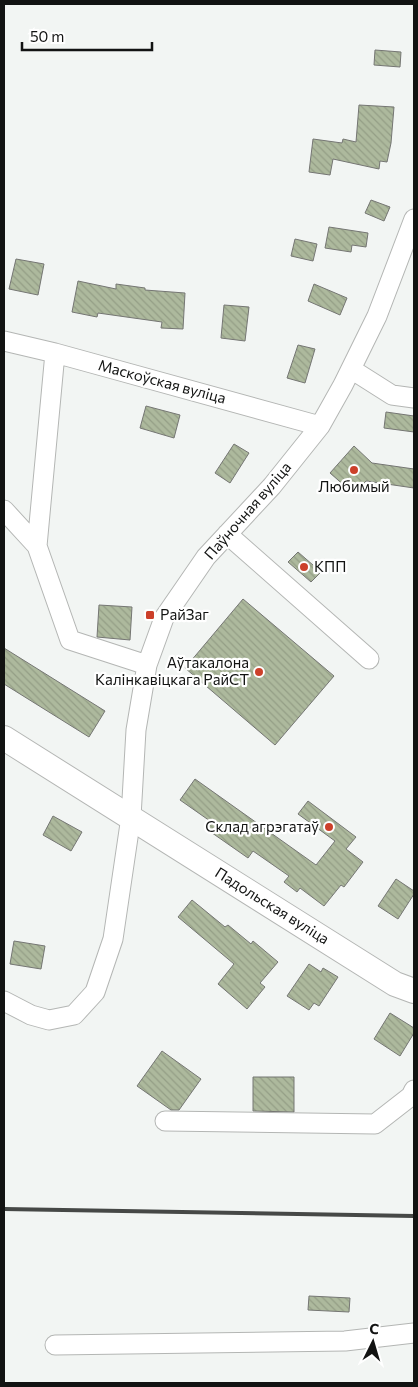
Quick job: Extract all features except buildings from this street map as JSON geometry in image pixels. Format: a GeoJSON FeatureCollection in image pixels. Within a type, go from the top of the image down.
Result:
{"type":"FeatureCollection","features":[{"type":"Feature","properties":{"kind":"main road","name":"Падольская вуліца"},"geometry":{"type":"LineString","coordinates":[[4,738],[395,984],[414,991]]}},
{"type":"Feature","properties":{"kind":"street","name":"Паўночная вуліца"},"geometry":{"type":"LineString","coordinates":[[131,817],[136,730],[147,665],[164,618],[206,557],[272,486],[320,426],[377,316],[414,219]]}},
{"type":"Feature","properties":{"kind":"street","name":"Маскоўская вуліца"},"geometry":{"type":"LineString","coordinates":[[4,341],[55,353],[320,426]]}},
{"type":"Feature","properties":{"kind":"street"},"geometry":{"type":"LineString","coordinates":[[37,546],[55,353]]}},
{"type":"Feature","properties":{"kind":"street"},"geometry":{"type":"LineString","coordinates":[[351,369],[392,395],[414,398]]}},
{"type":"Feature","properties":{"kind":"street"},"geometry":{"type":"LineString","coordinates":[[4,510],[37,546],[70,640],[147,665]]}},
{"type":"Feature","properties":{"kind":"street"},"geometry":{"type":"LineString","coordinates":[[227,534],[370,659]]}},
{"type":"Feature","properties":{"kind":"street"},"geometry":{"type":"LineString","coordinates":[[4,1000],[31,1015],[49,1020],[74,1015],[95,992],[113,940],[131,817]]}},
{"type":"Feature","properties":{"kind":"street"},"geometry":{"type":"LineString","coordinates":[[165,1121],[375,1124],[411,1096],[414,1090]]}},
{"type":"Feature","properties":{"kind":"street"},"geometry":{"type":"LineString","coordinates":[[55,1345],[344,1341],[414,1333]]}},
{"type":"Feature","properties":{"kind":"railway"},"geometry":{"type":"LineString","coordinates":[[4,1209],[414,1216]]}},
{"type":"Feature","properties":{"kind":"place","name":"Любимый"},"geometry":{"type":"Point","coordinates":[354,470]}},
{"type":"Feature","properties":{"kind":"place","name":"КПП"},"geometry":{"type":"Point","coordinates":[304,567]}},
{"type":"Feature","properties":{"kind":"place","name":"РайЗаг"},"geometry":{"type":"Point","coordinates":[150,615]}},
{"type":"Feature","properties":{"kind":"place","name":"Аўтакалона Калінкавіцкага РайСТ"},"geometry":{"type":"Point","coordinates":[259,672]}},
{"type":"Feature","properties":{"kind":"place","name":"Склад агрэгатаў"},"geometry":{"type":"Point","coordinates":[329,827]}}]}
